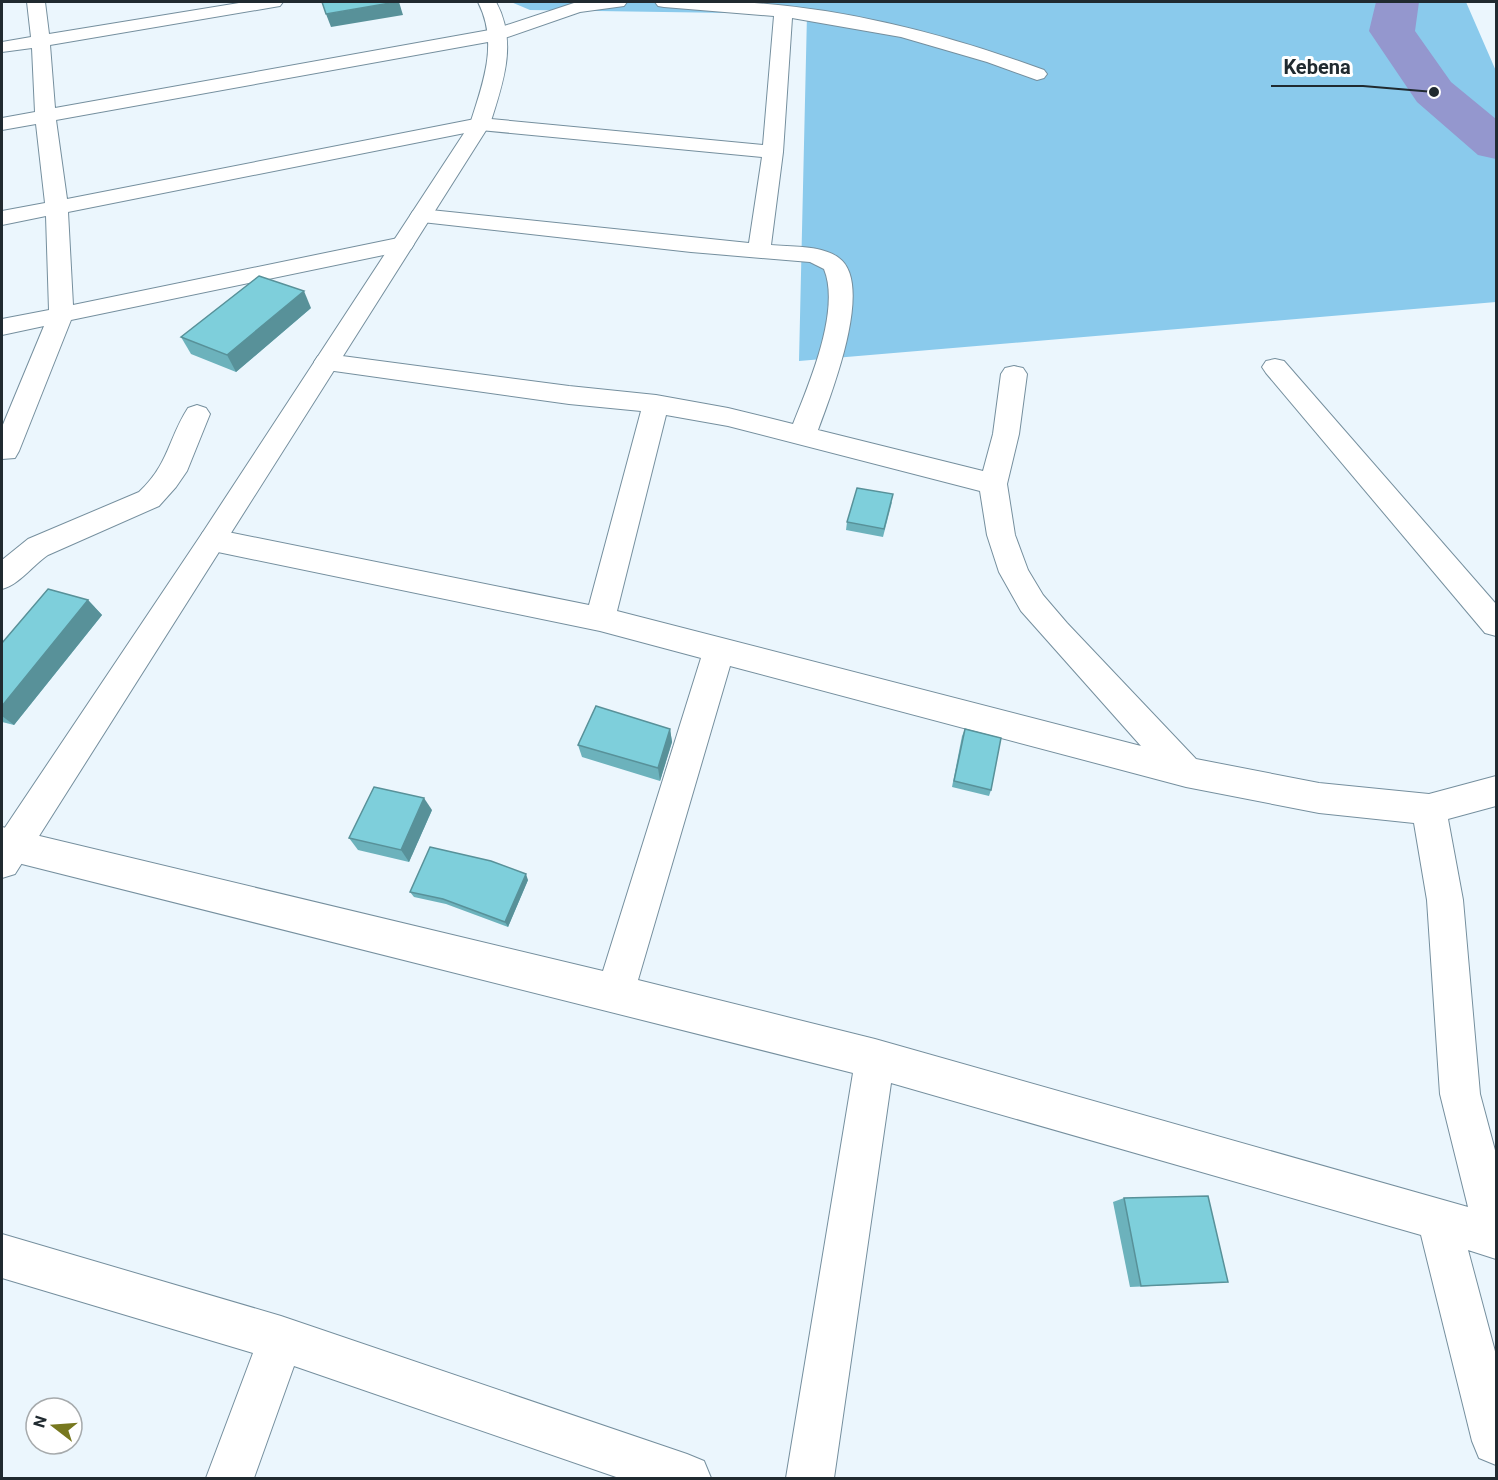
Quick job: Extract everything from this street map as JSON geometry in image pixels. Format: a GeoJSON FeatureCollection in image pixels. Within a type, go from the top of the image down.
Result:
{"type":"FeatureCollection","features":[{"type":"Feature","properties":{"kind":"street"},"geometry":{"type":"LineString","coordinates":[[5,451],[61,315],[57,208],[45,117],[36,2]]}},
{"type":"Feature","properties":{"kind":"street"},"geometry":{"type":"LineString","coordinates":[[2,47],[274,2]]}},
{"type":"Feature","properties":{"kind":"street"},"geometry":{"type":"LineString","coordinates":[[487,2],[499,34],[495,73],[480,124],[213,540],[5,850],[615,993],[875,1059],[1438,1219],[1497,1238]]}},
{"type":"Feature","properties":{"kind":"street"},"geometry":{"type":"LineString","coordinates":[[2,124],[499,34],[577,7],[618,2]]}},
{"type":"Feature","properties":{"kind":"street"},"geometry":{"type":"LineString","coordinates":[[664,2],[783,13],[903,32],[992,55],[1037,74]]}},
{"type":"Feature","properties":{"kind":"street"},"geometry":{"type":"LineString","coordinates":[[759,251],[773,152],[783,13]]}},
{"type":"Feature","properties":{"kind":"street"},"geometry":{"type":"LineString","coordinates":[[2,218],[480,124],[773,152]]}},
{"type":"Feature","properties":{"kind":"street"},"geometry":{"type":"LineString","coordinates":[[421,216],[824,258],[836,267],[841,280],[839,314],[834,343],[820,390],[802,435]]}},
{"type":"Feature","properties":{"kind":"street"},"geometry":{"type":"LineString","coordinates":[[2,327],[404,243]]}},
{"type":"Feature","properties":{"kind":"street"},"geometry":{"type":"LineString","coordinates":[[327,362],[569,395],[656,404],[728,417],[993,484]]}},
{"type":"Feature","properties":{"kind":"street"},"geometry":{"type":"LineString","coordinates":[[1275,367],[1497,624]]}},
{"type":"Feature","properties":{"kind":"street"},"geometry":{"type":"LineString","coordinates":[[1014,374],[1006,434],[993,484],[1001,535],[1014,572],[1032,603],[1056,632],[1186,772]]}},
{"type":"Feature","properties":{"kind":"street"},"geometry":{"type":"LineString","coordinates":[[600,619],[656,404]]}},
{"type":"Feature","properties":{"kind":"street"},"geometry":{"type":"LineString","coordinates":[[2,578],[22,558],[38,547],[148,499],[164,486],[176,469],[197,414]]}},
{"type":"Feature","properties":{"kind":"street"},"geometry":{"type":"LineString","coordinates":[[213,540],[600,619],[1186,772],[1319,798],[1429,809],[1497,791]]}},
{"type":"Feature","properties":{"kind":"street"},"geometry":{"type":"LineString","coordinates":[[615,993],[719,650]]}},
{"type":"Feature","properties":{"kind":"street"},"geometry":{"type":"LineString","coordinates":[[1429,809],[1445,900],[1461,1094],[1497,1230]]}},
{"type":"Feature","properties":{"kind":"street"},"geometry":{"type":"LineString","coordinates":[[810,1479],[875,1059]]}},
{"type":"Feature","properties":{"kind":"street"},"geometry":{"type":"LineString","coordinates":[[1438,1219],[1497,1441]]}},
{"type":"Feature","properties":{"kind":"street"},"geometry":{"type":"LineString","coordinates":[[2,1256],[281,1339],[687,1479]]}},
{"type":"Feature","properties":{"kind":"street"},"geometry":{"type":"LineString","coordinates":[[230,1479],[281,1339]]}},
{"type":"Feature","properties":{"kind":"shaded area"},"geometry":{"type":"Polygon","coordinates":[[[511,2],[1466,2],[1496,71],[1496,302],[799,361],[807,14],[530,10],[511,2]]]}},
{"type":"Feature","properties":{"kind":"building"},"geometry":{"type":"Polygon","coordinates":[[[322,2],[396,2],[326,14],[322,2]]]}},
{"type":"Feature","properties":{"kind":"building"},"geometry":{"type":"Polygon","coordinates":[[[259,276],[304,291],[227,355],[181,337],[259,276]]]}},
{"type":"Feature","properties":{"kind":"building"},"geometry":{"type":"Polygon","coordinates":[[[857,488],[893,494],[884,529],[847,522],[857,488]]]}},
{"type":"Feature","properties":{"kind":"building"},"geometry":{"type":"Polygon","coordinates":[[[48,589],[88,600],[2,706],[2,643],[48,589]]]}},
{"type":"Feature","properties":{"kind":"building"},"geometry":{"type":"Polygon","coordinates":[[[596,706],[670,729],[658,768],[578,745],[596,706]]]}},
{"type":"Feature","properties":{"kind":"building"},"geometry":{"type":"Polygon","coordinates":[[[965,729],[1001,738],[991,790],[954,781],[965,729]]]}},
{"type":"Feature","properties":{"kind":"building"},"geometry":{"type":"Polygon","coordinates":[[[374,787],[424,798],[401,850],[349,838],[374,787]]]}},
{"type":"Feature","properties":{"kind":"building"},"geometry":{"type":"Polygon","coordinates":[[[430,847],[491,861],[526,874],[505,922],[443,899],[410,892],[430,847]]]}},
{"type":"Feature","properties":{"kind":"building"},"geometry":{"type":"Polygon","coordinates":[[[1208,1196],[1228,1282],[1141,1286],[1124,1198],[1208,1196]]]}},
{"type":"Feature","properties":{"kind":"waterway"},"geometry":{"type":"LineString","coordinates":[[1398,2],[1392,31],[1434,92],[1496,144]]}},
{"type":"Feature","properties":{"kind":"place","name":"Kebena"},"geometry":{"type":"Point","coordinates":[1434,92]}}]}
